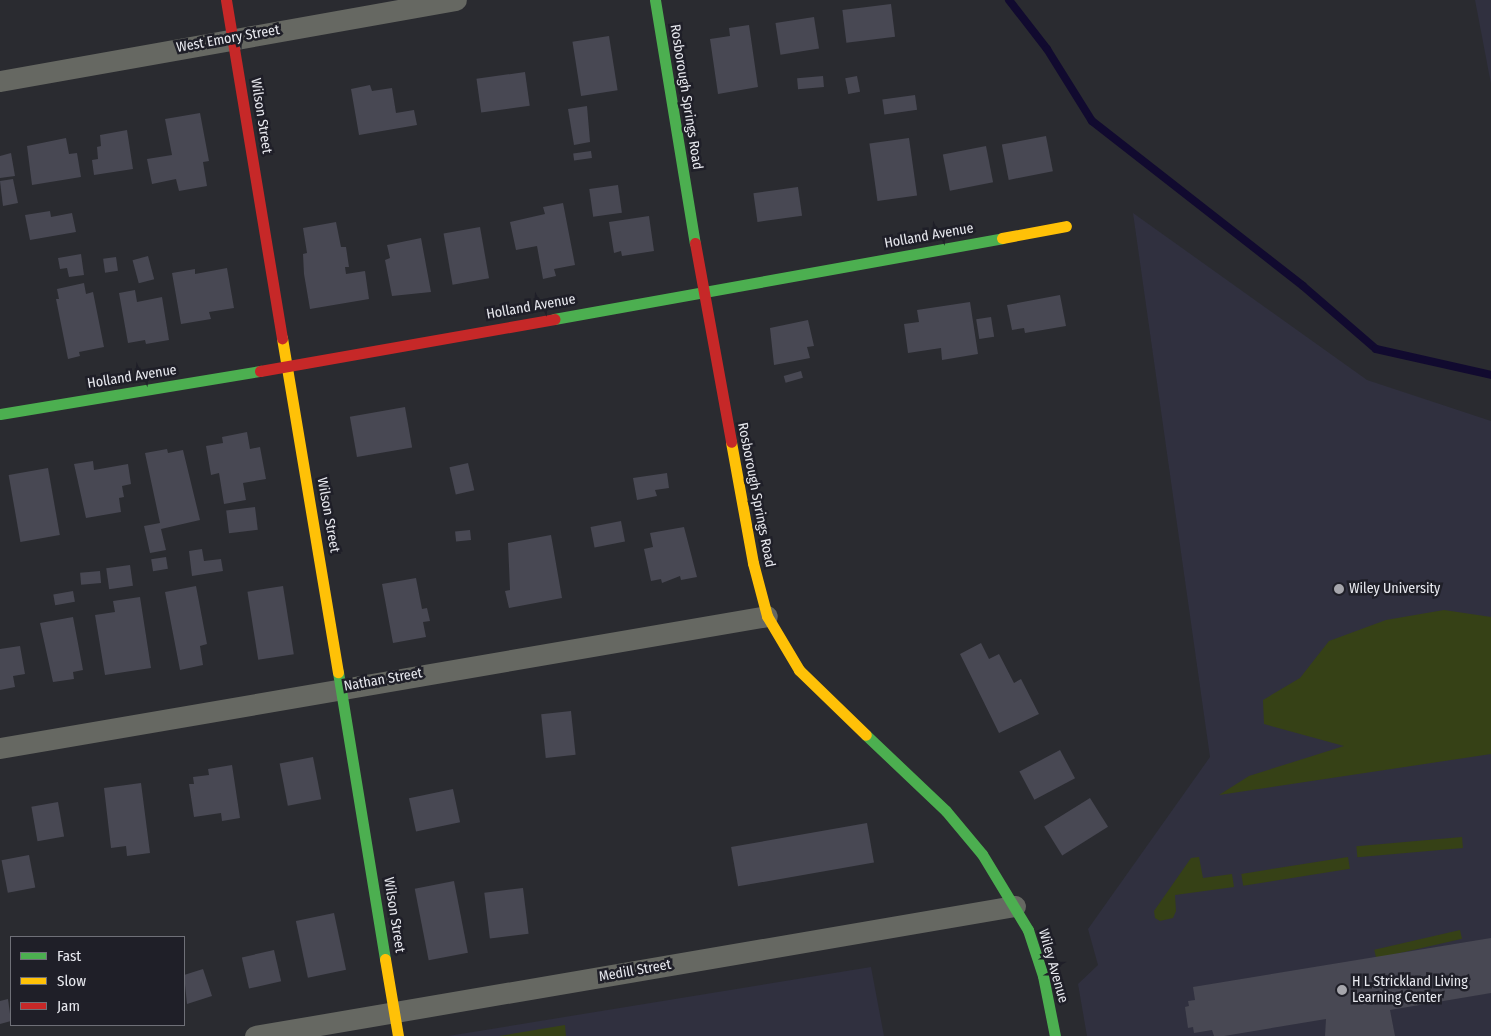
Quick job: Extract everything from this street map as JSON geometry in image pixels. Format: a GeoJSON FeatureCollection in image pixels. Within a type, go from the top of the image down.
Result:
{"type":"FeatureCollection","features":[{"type":"Feature","properties":{"kind":"street","name":"Wilson Street"},"geometry":{"type":"LineString","coordinates":[[226,0],[342,687],[398,1036]]}},
{"type":"Feature","properties":{"kind":"street","name":"West Emory Street"},"geometry":{"type":"LineString","coordinates":[[0,81],[233,38],[456,0]]}},
{"type":"Feature","properties":{"kind":"street","name":"Rosborough Springs Road"},"geometry":{"type":"LineString","coordinates":[[655,0],[703,292],[753,562],[767,616],[799,670],[946,811],[982,854],[1016,906]]}},
{"type":"Feature","properties":{"kind":"street","name":"Holland Avenue"},"geometry":{"type":"LineString","coordinates":[[0,414],[287,367],[1066,226]]}},
{"type":"Feature","properties":{"kind":"street","name":"Nathan Street"},"geometry":{"type":"LineString","coordinates":[[0,748],[342,687],[767,616]]}},
{"type":"Feature","properties":{"kind":"street","name":"Medill Street"},"geometry":{"type":"LineString","coordinates":[[255,1036],[1016,906]]}},
{"type":"Feature","properties":{"kind":"street","name":"Wiley Avenue"},"geometry":{"type":"LineString","coordinates":[[1016,906],[1035,949],[1055,1036]]}},
{"type":"Feature","properties":{"kind":"shaded area"},"geometry":{"type":"Polygon","coordinates":[[[1475,0],[1491,0],[1491,84],[1475,0]]]}},
{"type":"Feature","properties":{"kind":"shaded area","name":"Wiley University"},"geometry":{"type":"Polygon","coordinates":[[[1133,213],[1367,380],[1491,421],[1491,1036],[1087,1036],[1078,984],[1098,965],[1088,929],[1210,757],[1133,213]]]}},
{"type":"Feature","properties":{"kind":"shaded area"},"geometry":{"type":"Polygon","coordinates":[[[871,967],[884,1036],[448,1036],[871,967]]]}},
{"type":"Feature","properties":{"kind":"green space"},"geometry":{"type":"Polygon","coordinates":[[[1444,610],[1491,617],[1491,754],[1219,795],[1249,776],[1344,746],[1264,724],[1263,700],[1300,678],[1329,641],[1386,620],[1444,610]]]}},
{"type":"Feature","properties":{"kind":"green space"},"geometry":{"type":"Polygon","coordinates":[[[1462,837],[1463,848],[1357,857],[1356,846],[1462,837]]]}},
{"type":"Feature","properties":{"kind":"green space"},"geometry":{"type":"Polygon","coordinates":[[[1199,857],[1203,878],[1232,874],[1234,887],[1175,895],[1176,911],[1173,918],[1160,921],[1155,918],[1154,911],[1191,858],[1199,857]]]}},
{"type":"Feature","properties":{"kind":"green space"},"geometry":{"type":"Polygon","coordinates":[[[1348,857],[1350,869],[1243,886],[1241,874],[1348,857]]]}},
{"type":"Feature","properties":{"kind":"green space"},"geometry":{"type":"Polygon","coordinates":[[[1460,930],[1462,939],[1376,959],[1374,950],[1460,930]]]}},
{"type":"Feature","properties":{"kind":"green space"},"geometry":{"type":"Polygon","coordinates":[[[565,1025],[566,1036],[499,1036],[565,1025]]]}},
{"type":"Feature","properties":{"kind":"building"},"geometry":{"type":"Polygon","coordinates":[[[891,4],[895,37],[846,43],[842,10],[891,4]]]}},
{"type":"Feature","properties":{"kind":"building"},"geometry":{"type":"Polygon","coordinates":[[[814,17],[819,49],[780,55],[775,23],[814,17]]]}},
{"type":"Feature","properties":{"kind":"building"},"geometry":{"type":"Polygon","coordinates":[[[749,25],[758,87],[718,94],[710,39],[730,36],[729,28],[749,25]]]}},
{"type":"Feature","properties":{"kind":"building"},"geometry":{"type":"Polygon","coordinates":[[[609,36],[618,90],[581,96],[572,42],[609,36]]]}},
{"type":"Feature","properties":{"kind":"building"},"geometry":{"type":"Polygon","coordinates":[[[525,72],[530,106],[481,112],[476,79],[525,72]]]}},
{"type":"Feature","properties":{"kind":"building"},"geometry":{"type":"Polygon","coordinates":[[[823,76],[824,87],[798,89],[797,78],[823,76]]]}},
{"type":"Feature","properties":{"kind":"building"},"geometry":{"type":"Polygon","coordinates":[[[857,76],[860,92],[848,94],[845,78],[857,76]]]}},
{"type":"Feature","properties":{"kind":"building"},"geometry":{"type":"Polygon","coordinates":[[[370,85],[372,91],[392,88],[396,113],[414,110],[417,125],[359,135],[351,89],[370,85]]]}},
{"type":"Feature","properties":{"kind":"building"},"geometry":{"type":"Polygon","coordinates":[[[915,95],[917,110],[884,114],[882,100],[915,95]]]}},
{"type":"Feature","properties":{"kind":"building"},"geometry":{"type":"Polygon","coordinates":[[[587,106],[590,142],[574,145],[568,109],[587,106]]]}},
{"type":"Feature","properties":{"kind":"building"},"geometry":{"type":"Polygon","coordinates":[[[200,113],[209,161],[203,162],[207,186],[179,191],[176,179],[152,184],[147,159],[172,155],[165,119],[200,113]]]}},
{"type":"Feature","properties":{"kind":"building"},"geometry":{"type":"Polygon","coordinates":[[[127,130],[133,169],[94,175],[92,160],[98,159],[97,147],[101,146],[100,135],[127,130]]]}},
{"type":"Feature","properties":{"kind":"building"},"geometry":{"type":"Polygon","coordinates":[[[1046,136],[1053,171],[1009,180],[1002,145],[1046,136]]]}},
{"type":"Feature","properties":{"kind":"building"},"geometry":{"type":"Polygon","coordinates":[[[66,138],[69,154],[77,153],[81,177],[32,185],[27,146],[66,138]]]}},
{"type":"Feature","properties":{"kind":"building"},"geometry":{"type":"Polygon","coordinates":[[[909,138],[917,195],[877,201],[869,144],[909,138]]]}},
{"type":"Feature","properties":{"kind":"building"},"geometry":{"type":"Polygon","coordinates":[[[986,146],[993,182],[950,191],[943,154],[986,146]]]}},
{"type":"Feature","properties":{"kind":"building"},"geometry":{"type":"Polygon","coordinates":[[[591,151],[592,158],[574,160],[573,154],[591,151]]]}},
{"type":"Feature","properties":{"kind":"building"},"geometry":{"type":"Polygon","coordinates":[[[11,153],[15,176],[0,178],[0,156],[11,153]]]}},
{"type":"Feature","properties":{"kind":"building"},"geometry":{"type":"Polygon","coordinates":[[[13,179],[18,203],[3,206],[0,181],[13,179]]]}},
{"type":"Feature","properties":{"kind":"building"},"geometry":{"type":"Polygon","coordinates":[[[618,185],[622,213],[593,217],[589,189],[618,185]]]}},
{"type":"Feature","properties":{"kind":"building"},"geometry":{"type":"Polygon","coordinates":[[[798,187],[802,216],[757,222],[753,193],[798,187]]]}},
{"type":"Feature","properties":{"kind":"building"},"geometry":{"type":"Polygon","coordinates":[[[563,203],[575,265],[554,269],[556,276],[543,279],[537,246],[516,250],[510,222],[545,214],[543,207],[563,203]]]}},
{"type":"Feature","properties":{"kind":"building"},"geometry":{"type":"Polygon","coordinates":[[[50,211],[51,217],[72,213],[76,232],[30,240],[25,215],[50,211]]]}},
{"type":"Feature","properties":{"kind":"building"},"geometry":{"type":"Polygon","coordinates":[[[649,216],[654,251],[622,256],[621,251],[614,253],[609,222],[649,216]]]}},
{"type":"Feature","properties":{"kind":"building"},"geometry":{"type":"Polygon","coordinates":[[[336,222],[341,247],[346,247],[349,267],[345,267],[346,274],[365,271],[369,299],[310,309],[304,274],[303,254],[307,253],[303,228],[336,222]]]}},
{"type":"Feature","properties":{"kind":"building"},"geometry":{"type":"Polygon","coordinates":[[[480,227],[489,278],[453,285],[444,233],[480,227]]]}},
{"type":"Feature","properties":{"kind":"building"},"geometry":{"type":"Polygon","coordinates":[[[421,238],[431,292],[392,296],[385,260],[390,258],[387,245],[421,238]]]}},
{"type":"Feature","properties":{"kind":"building"},"geometry":{"type":"Polygon","coordinates":[[[81,254],[84,275],[69,277],[67,268],[60,269],[58,258],[81,254]]]}},
{"type":"Feature","properties":{"kind":"building"},"geometry":{"type":"Polygon","coordinates":[[[148,256],[154,279],[139,283],[133,260],[148,256]]]}},
{"type":"Feature","properties":{"kind":"building"},"geometry":{"type":"Polygon","coordinates":[[[116,257],[118,271],[105,273],[103,259],[116,257]]]}},
{"type":"Feature","properties":{"kind":"building"},"geometry":{"type":"Polygon","coordinates":[[[227,268],[234,308],[209,312],[211,319],[181,324],[172,273],[195,269],[195,274],[227,268]]]}},
{"type":"Feature","properties":{"kind":"building"},"geometry":{"type":"Polygon","coordinates":[[[84,283],[86,294],[93,292],[104,347],[79,352],[80,356],[68,359],[56,299],[59,299],[57,289],[84,283]]]}},
{"type":"Feature","properties":{"kind":"building"},"geometry":{"type":"Polygon","coordinates":[[[135,290],[137,302],[162,297],[169,340],[146,344],[145,340],[128,343],[119,293],[135,290]]]}},
{"type":"Feature","properties":{"kind":"building"},"geometry":{"type":"Polygon","coordinates":[[[1060,295],[1066,326],[1025,333],[1024,328],[1012,330],[1007,305],[1060,295]]]}},
{"type":"Feature","properties":{"kind":"building"},"geometry":{"type":"Polygon","coordinates":[[[970,302],[978,354],[942,360],[941,348],[908,353],[904,324],[919,322],[917,310],[970,302]]]}},
{"type":"Feature","properties":{"kind":"building"},"geometry":{"type":"Polygon","coordinates":[[[991,317],[994,337],[979,339],[976,319],[991,317]]]}},
{"type":"Feature","properties":{"kind":"building"},"geometry":{"type":"Polygon","coordinates":[[[808,320],[814,346],[807,347],[810,358],[774,365],[770,328],[808,320]]]}},
{"type":"Feature","properties":{"kind":"building"},"geometry":{"type":"Polygon","coordinates":[[[801,371],[803,378],[786,383],[784,376],[801,371]]]}},
{"type":"Feature","properties":{"kind":"building"},"geometry":{"type":"Polygon","coordinates":[[[405,407],[412,447],[357,457],[350,417],[405,407]]]}},
{"type":"Feature","properties":{"kind":"building"},"geometry":{"type":"Polygon","coordinates":[[[247,432],[250,449],[260,447],[266,479],[243,483],[246,500],[224,504],[219,473],[211,475],[206,446],[223,443],[222,437],[247,432]]]}},
{"type":"Feature","properties":{"kind":"building"},"geometry":{"type":"Polygon","coordinates":[[[167,449],[168,453],[183,450],[200,520],[161,529],[166,550],[150,553],[144,526],[160,523],[145,453],[167,449]]]}},
{"type":"Feature","properties":{"kind":"building"},"geometry":{"type":"Polygon","coordinates":[[[93,461],[94,470],[128,464],[131,484],[122,486],[124,497],[119,498],[121,512],[86,518],[74,464],[93,461]]]}},
{"type":"Feature","properties":{"kind":"building"},"geometry":{"type":"Polygon","coordinates":[[[468,463],[474,490],[456,495],[449,467],[468,463]]]}},
{"type":"Feature","properties":{"kind":"building"},"geometry":{"type":"Polygon","coordinates":[[[48,468],[60,535],[20,542],[9,475],[48,468]]]}},
{"type":"Feature","properties":{"kind":"building"},"geometry":{"type":"Polygon","coordinates":[[[667,473],[669,488],[655,490],[657,496],[637,500],[633,478],[667,473]]]}},
{"type":"Feature","properties":{"kind":"building"},"geometry":{"type":"Polygon","coordinates":[[[255,507],[258,530],[229,533],[226,511],[255,507]]]}},
{"type":"Feature","properties":{"kind":"building"},"geometry":{"type":"Polygon","coordinates":[[[621,521],[625,542],[595,548],[591,527],[621,521]]]}},
{"type":"Feature","properties":{"kind":"building"},"geometry":{"type":"Polygon","coordinates":[[[684,527],[697,577],[681,580],[680,576],[662,583],[661,579],[651,581],[644,549],[653,547],[650,533],[684,527]]]}},
{"type":"Feature","properties":{"kind":"building"},"geometry":{"type":"Polygon","coordinates":[[[470,530],[471,540],[456,542],[455,532],[470,530]]]}},
{"type":"Feature","properties":{"kind":"building"},"geometry":{"type":"Polygon","coordinates":[[[551,535],[562,598],[509,608],[505,591],[510,590],[508,543],[551,535]]]}},
{"type":"Feature","properties":{"kind":"building"},"geometry":{"type":"Polygon","coordinates":[[[202,549],[204,561],[221,559],[223,571],[192,576],[189,551],[202,549]]]}},
{"type":"Feature","properties":{"kind":"building"},"geometry":{"type":"Polygon","coordinates":[[[166,557],[168,569],[153,571],[151,559],[166,557]]]}},
{"type":"Feature","properties":{"kind":"building"},"geometry":{"type":"Polygon","coordinates":[[[130,565],[133,586],[109,589],[106,568],[130,565]]]}},
{"type":"Feature","properties":{"kind":"building"},"geometry":{"type":"Polygon","coordinates":[[[100,571],[101,583],[81,585],[80,573],[100,571]]]}},
{"type":"Feature","properties":{"kind":"building"},"geometry":{"type":"Polygon","coordinates":[[[416,578],[422,609],[427,608],[430,621],[423,622],[426,637],[393,643],[382,584],[416,578]]]}},
{"type":"Feature","properties":{"kind":"building"},"geometry":{"type":"Polygon","coordinates":[[[196,586],[207,644],[200,646],[203,665],[180,670],[165,592],[196,586]]]}},
{"type":"Feature","properties":{"kind":"building"},"geometry":{"type":"Polygon","coordinates":[[[283,586],[294,654],[258,660],[247,592],[283,586]]]}},
{"type":"Feature","properties":{"kind":"building"},"geometry":{"type":"Polygon","coordinates":[[[73,591],[75,602],[55,605],[53,594],[73,591]]]}},
{"type":"Feature","properties":{"kind":"building"},"geometry":{"type":"Polygon","coordinates":[[[140,597],[151,668],[105,675],[95,615],[115,612],[113,601],[140,597]]]}},
{"type":"Feature","properties":{"kind":"building"},"geometry":{"type":"Polygon","coordinates":[[[73,617],[83,670],[73,672],[74,679],[53,682],[40,623],[73,617]]]}},
{"type":"Feature","properties":{"kind":"building"},"geometry":{"type":"Polygon","coordinates":[[[981,643],[989,659],[999,654],[1014,683],[1021,679],[1039,714],[999,733],[960,654],[981,643]]]}},
{"type":"Feature","properties":{"kind":"building"},"geometry":{"type":"Polygon","coordinates":[[[20,646],[25,674],[13,676],[15,687],[0,690],[0,649],[20,646]]]}},
{"type":"Feature","properties":{"kind":"building"},"geometry":{"type":"Polygon","coordinates":[[[571,711],[576,755],[546,758],[541,714],[571,711]]]}},
{"type":"Feature","properties":{"kind":"building"},"geometry":{"type":"Polygon","coordinates":[[[1060,750],[1075,778],[1034,800],[1019,772],[1060,750]]]}},
{"type":"Feature","properties":{"kind":"building"},"geometry":{"type":"Polygon","coordinates":[[[313,757],[321,799],[288,806],[280,763],[313,757]]]}},
{"type":"Feature","properties":{"kind":"building"},"geometry":{"type":"Polygon","coordinates":[[[232,765],[240,818],[222,821],[221,813],[194,817],[189,784],[194,784],[193,777],[209,775],[208,769],[232,765]]]}},
{"type":"Feature","properties":{"kind":"building"},"geometry":{"type":"Polygon","coordinates":[[[141,783],[150,853],[127,856],[126,846],[111,848],[104,788],[141,783]]]}},
{"type":"Feature","properties":{"kind":"building"},"geometry":{"type":"Polygon","coordinates":[[[453,789],[460,822],[416,832],[409,798],[453,789]]]}},
{"type":"Feature","properties":{"kind":"building"},"geometry":{"type":"Polygon","coordinates":[[[1090,798],[1108,827],[1062,855],[1044,827],[1090,798]]]}},
{"type":"Feature","properties":{"kind":"building"},"geometry":{"type":"Polygon","coordinates":[[[58,802],[64,836],[37,841],[31,807],[58,802]]]}},
{"type":"Feature","properties":{"kind":"building"},"geometry":{"type":"Polygon","coordinates":[[[867,823],[874,862],[738,886],[731,847],[867,823]]]}},
{"type":"Feature","properties":{"kind":"building"},"geometry":{"type":"Polygon","coordinates":[[[29,855],[35,887],[8,893],[2,860],[29,855]]]}},
{"type":"Feature","properties":{"kind":"building"},"geometry":{"type":"Polygon","coordinates":[[[454,881],[468,953],[429,960],[415,889],[454,881]]]}},
{"type":"Feature","properties":{"kind":"building"},"geometry":{"type":"Polygon","coordinates":[[[523,888],[529,934],[490,938],[484,893],[523,888]]]}},
{"type":"Feature","properties":{"kind":"building"},"geometry":{"type":"Polygon","coordinates":[[[334,913],[346,970],[308,978],[296,921],[334,913]]]}},
{"type":"Feature","properties":{"kind":"building","name":"H L Strickland Living Learning Center"},"geometry":{"type":"Polygon","coordinates":[[[1491,938],[1491,993],[1390,1010],[1395,1036],[1325,1036],[1326,1019],[1224,1036],[1214,1036],[1212,1030],[1194,1033],[1193,1027],[1188,1028],[1185,1007],[1189,1006],[1188,1001],[1195,1000],[1193,987],[1491,938]]]}},
{"type":"Feature","properties":{"kind":"building"},"geometry":{"type":"Polygon","coordinates":[[[274,950],[281,981],[249,989],[242,957],[274,950]]]}},
{"type":"Feature","properties":{"kind":"building"},"geometry":{"type":"Polygon","coordinates":[[[203,969],[212,996],[187,1004],[185,975],[203,969]]]}},
{"type":"Feature","properties":{"kind":"building"},"geometry":{"type":"Polygon","coordinates":[[[8,999],[10,1021],[0,1024],[0,1001],[8,999]]]}},
{"type":"Feature","properties":{"kind":"waterway"},"geometry":{"type":"LineString","coordinates":[[1009,0],[1047,49],[1092,121],[1303,286],[1376,349],[1491,375]]}},
{"type":"Feature","properties":{"kind":"traffic: fast"},"geometry":{"type":"LineString","coordinates":[[655,0],[695,243]]}},
{"type":"Feature","properties":{"kind":"traffic: fast"},"geometry":{"type":"LineString","coordinates":[[554,319],[1002,238]]}},
{"type":"Feature","properties":{"kind":"traffic: fast"},"geometry":{"type":"LineString","coordinates":[[0,414],[260,371]]}},
{"type":"Feature","properties":{"kind":"traffic: fast"},"geometry":{"type":"LineString","coordinates":[[338,672],[385,959]]}},
{"type":"Feature","properties":{"kind":"traffic: fast"},"geometry":{"type":"LineString","coordinates":[[866,735],[946,811],[982,854],[1028,930],[1043,976],[1055,1036]]}},
{"type":"Feature","properties":{"kind":"traffic: slow"},"geometry":{"type":"LineString","coordinates":[[1002,238],[1066,226]]}},
{"type":"Feature","properties":{"kind":"traffic: slow"},"geometry":{"type":"LineString","coordinates":[[282,338],[338,672]]}},
{"type":"Feature","properties":{"kind":"traffic: slow"},"geometry":{"type":"LineString","coordinates":[[731,442],[753,563],[767,616],[799,670],[866,735]]}},
{"type":"Feature","properties":{"kind":"traffic: slow"},"geometry":{"type":"LineString","coordinates":[[385,959],[398,1036]]}},
{"type":"Feature","properties":{"kind":"traffic: jam"},"geometry":{"type":"LineString","coordinates":[[226,0],[282,338]]}},
{"type":"Feature","properties":{"kind":"traffic: jam"},"geometry":{"type":"LineString","coordinates":[[695,243],[731,442]]}},
{"type":"Feature","properties":{"kind":"traffic: jam"},"geometry":{"type":"LineString","coordinates":[[260,371],[554,319]]}},
{"type":"Feature","properties":{"kind":"place","name":"Wiley University"},"geometry":{"type":"Point","coordinates":[1339,589]}},
{"type":"Feature","properties":{"kind":"place","name":"H L Strickland Living Learning Center"},"geometry":{"type":"Point","coordinates":[1342,990]}}]}
